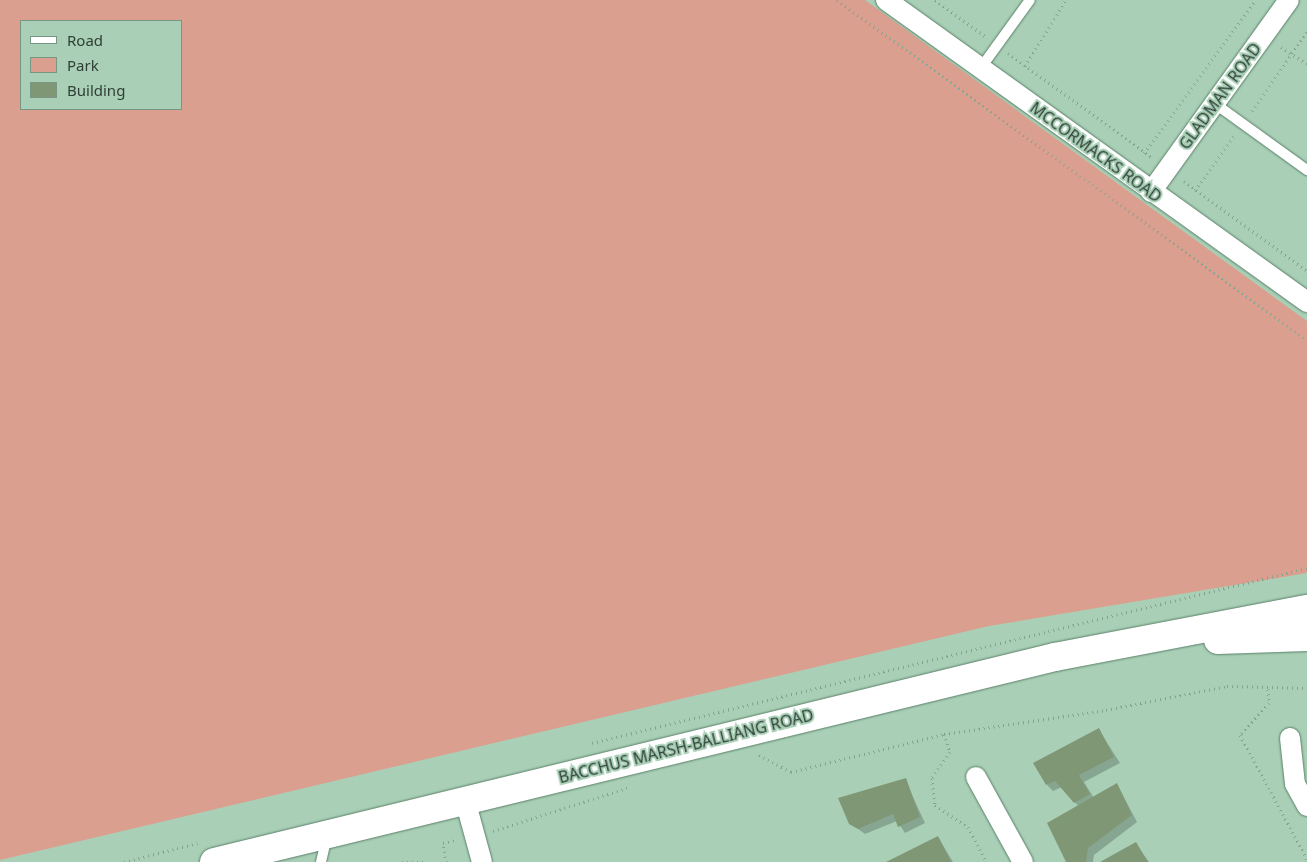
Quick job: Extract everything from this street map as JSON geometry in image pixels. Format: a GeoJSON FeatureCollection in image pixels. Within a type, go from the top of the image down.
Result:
{"type":"FeatureCollection","features":[{"type":"Feature","properties":{"kind":"street","name":"MCCORMACKS ROAD"},"geometry":{"type":"LineString","coordinates":[[886,0],[1151,192],[1307,302]]}},
{"type":"Feature","properties":{"kind":"street","name":"GLADMAN ROAD"},"geometry":{"type":"LineString","coordinates":[[1151,192],[1290,0]]}},
{"type":"Feature","properties":{"kind":"street","name":"BACCHUS MARSH-BALLIANG ROAD"},"geometry":{"type":"LineString","coordinates":[[214,862],[1055,657],[1161,640],[1307,609]]}},
{"type":"Feature","properties":{"kind":"street","name":"BACCHUS MARSH-BALLIANG ROAD"},"geometry":{"type":"LineString","coordinates":[[1161,640],[1307,637]]}},
{"type":"Feature","properties":{"kind":"street"},"geometry":{"type":"LineString","coordinates":[[1290,738],[1295,784],[1307,806]]}},
{"type":"Feature","properties":{"kind":"street"},"geometry":{"type":"LineString","coordinates":[[976,777],[1023,862]]}},
{"type":"Feature","properties":{"kind":"street"},"geometry":{"type":"LineString","coordinates":[[465,800],[482,862]]}},
{"type":"Feature","properties":{"kind":"lane"},"geometry":{"type":"LineString","coordinates":[[980,68],[1030,0]]}},
{"type":"Feature","properties":{"kind":"lane"},"geometry":{"type":"LineString","coordinates":[[1214,103],[1307,170]]}},
{"type":"Feature","properties":{"kind":"lane"},"geometry":{"type":"LineString","coordinates":[[321,862],[327,833]]}},
{"type":"Feature","properties":{"kind":"path"},"geometry":{"type":"LineString","coordinates":[[837,0],[1307,340]]}},
{"type":"Feature","properties":{"kind":"path"},"geometry":{"type":"LineString","coordinates":[[935,0],[1307,271]]}},
{"type":"Feature","properties":{"kind":"path"},"geometry":{"type":"LineString","coordinates":[[1025,66],[1066,0]]}},
{"type":"Feature","properties":{"kind":"path"},"geometry":{"type":"LineString","coordinates":[[1144,153],[1256,0]]}},
{"type":"Feature","properties":{"kind":"path"},"geometry":{"type":"LineString","coordinates":[[1162,235],[1307,32]]}},
{"type":"Feature","properties":{"kind":"path"},"geometry":{"type":"LineString","coordinates":[[1264,36],[1307,64]]}},
{"type":"Feature","properties":{"kind":"path"},"geometry":{"type":"LineString","coordinates":[[751,755],[758,754],[791,772],[944,734],[1106,710],[1227,686],[1268,689],[1307,688]]}},
{"type":"Feature","properties":{"kind":"path"},"geometry":{"type":"LineString","coordinates":[[1268,689],[1269,703],[1240,735],[1307,859]]}},
{"type":"Feature","properties":{"kind":"path"},"geometry":{"type":"LineString","coordinates":[[944,734],[950,752],[932,778],[935,805],[968,827],[987,862]]}},
{"type":"Feature","properties":{"kind":"path"},"geometry":{"type":"LineString","coordinates":[[446,862],[442,843],[475,835],[632,787]]}},
{"type":"Feature","properties":{"kind":"path"},"geometry":{"type":"LineString","coordinates":[[402,862],[424,862]]}},
{"type":"Feature","properties":{"kind":"green space"},"geometry":{"type":"Polygon","coordinates":[[[0,0],[865,0],[1307,321],[1307,573],[989,626],[0,860],[0,0]]]}},
{"type":"Feature","properties":{"kind":"building"},"geometry":{"type":"Polygon","coordinates":[[[1099,728],[1114,757],[1079,775],[1090,794],[1074,803],[1055,781],[1046,785],[1033,763],[1099,728]]]}},
{"type":"Feature","properties":{"kind":"building"},"geometry":{"type":"Polygon","coordinates":[[[906,778],[920,817],[898,827],[893,814],[858,829],[849,824],[838,798],[906,778]]]}},
{"type":"Feature","properties":{"kind":"building"},"geometry":{"type":"Polygon","coordinates":[[[1117,783],[1132,815],[1088,848],[1086,862],[1066,862],[1047,823],[1117,783]]]}},
{"type":"Feature","properties":{"kind":"building"},"geometry":{"type":"Polygon","coordinates":[[[938,836],[951,862],[886,862],[938,836]]]}},
{"type":"Feature","properties":{"kind":"building"},"geometry":{"type":"Polygon","coordinates":[[[1136,842],[1148,862],[1100,862],[1136,842]]]}}]}
